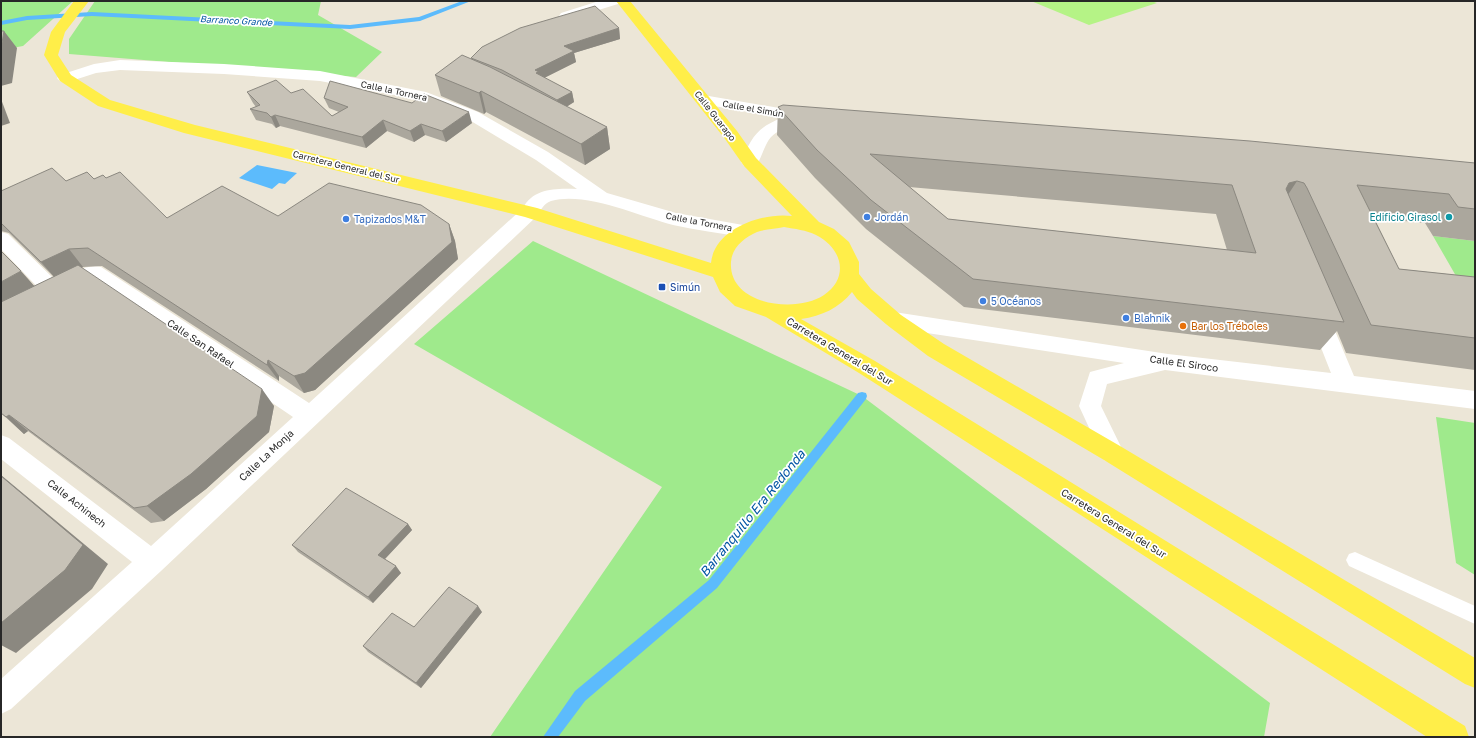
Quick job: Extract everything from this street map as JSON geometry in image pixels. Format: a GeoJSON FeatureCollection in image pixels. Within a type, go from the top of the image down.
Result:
{"type":"FeatureCollection","features":[{"type":"Feature","properties":{"kind":"main road","name":"Carretera General del Sur"},"geometry":{"type":"LineString","coordinates":[[82,1],[64,20],[52,43],[50,55],[65,78],[104,103],[190,129],[530,212],[719,272]]}},
{"type":"Feature","properties":{"kind":"main road","name":"Calle Guarapo"},"geometry":{"type":"LineString","coordinates":[[623,1],[703,100],[750,162],[812,226]]}},
{"type":"Feature","properties":{"kind":"main road"},"geometry":{"type":"LineString","coordinates":[[770,222],[799,223],[812,226],[827,233],[839,242],[847,252],[851,264],[850,277],[844,290],[831,301],[814,309],[794,312],[773,312],[753,306],[737,297],[725,285],[719,272],[719,260],[723,249],[731,239],[743,231],[770,222]]}},
{"type":"Feature","properties":{"kind":"main road"},"geometry":{"type":"LineString","coordinates":[[850,277],[864,294],[894,320],[936,350],[1112,453],[1475,674]]}},
{"type":"Feature","properties":{"kind":"main road","name":"Carretera General del Sur"},"geometry":{"type":"LineString","coordinates":[[773,312],[873,371],[1454,737]]}},
{"type":"Feature","properties":{"kind":"street"},"geometry":{"type":"LineString","coordinates":[[552,20],[613,1]]}},
{"type":"Feature","properties":{"kind":"street","name":"Calle la Tornera"},"geometry":{"type":"LineString","coordinates":[[65,78],[94,69],[120,65],[224,69],[320,76],[427,90],[542,156],[601,197],[675,219],[743,231]]}},
{"type":"Feature","properties":{"kind":"street","name":"Calle el Simún"},"geometry":{"type":"LineString","coordinates":[[703,100],[803,117],[827,119]]}},
{"type":"Feature","properties":{"kind":"street","name":"Calle el Simún"},"geometry":{"type":"LineString","coordinates":[[750,162],[757,142],[770,128],[803,117]]}},
{"type":"Feature","properties":{"kind":"street","name":"Calle La Monja"},"geometry":{"type":"LineString","coordinates":[[1,698],[152,562],[530,212],[537,201],[551,196],[577,194],[601,197]]}},
{"type":"Feature","properties":{"kind":"street"},"geometry":{"type":"LineString","coordinates":[[1,238],[53,291],[34,301]]}},
{"type":"Feature","properties":{"kind":"street","name":"Calle San Rafael"},"geometry":{"type":"LineString","coordinates":[[53,291],[94,272],[309,415]]}},
{"type":"Feature","properties":{"kind":"street"},"geometry":{"type":"LineString","coordinates":[[1311,297],[1346,384]]}},
{"type":"Feature","properties":{"kind":"street","name":"Calle El Siroco"},"geometry":{"type":"LineString","coordinates":[[894,320],[1168,362],[1475,400]]}},
{"type":"Feature","properties":{"kind":"street"},"geometry":{"type":"LineString","coordinates":[[1112,453],[1090,406],[1098,378],[1168,362]]}},
{"type":"Feature","properties":{"kind":"street","name":"Calle Achinech"},"geometry":{"type":"LineString","coordinates":[[1,445],[152,562]]}},
{"type":"Feature","properties":{"kind":"lane"},"geometry":{"type":"LineString","coordinates":[[1355,560],[1475,615]]}},
{"type":"Feature","properties":{"kind":"green space"},"geometry":{"type":"Polygon","coordinates":[[[1,1],[73,1],[23,46],[1,50],[1,1]]]}},
{"type":"Feature","properties":{"kind":"green space"},"geometry":{"type":"Polygon","coordinates":[[[95,1],[321,1],[318,15],[382,52],[356,77],[69,54],[69,39],[95,1]]]}},
{"type":"Feature","properties":{"kind":"green space"},"geometry":{"type":"Polygon","coordinates":[[[1031,1],[1151,1],[1157,3],[1089,25],[1031,1]]]}},
{"type":"Feature","properties":{"kind":"green space"},"geometry":{"type":"Polygon","coordinates":[[[1433,236],[1475,241],[1475,309],[1433,236]]]}},
{"type":"Feature","properties":{"kind":"green space"},"geometry":{"type":"Polygon","coordinates":[[[533,241],[862,396],[1270,703],[1264,737],[490,737],[662,487],[414,344],[533,241]]]}},
{"type":"Feature","properties":{"kind":"green space"},"geometry":{"type":"Polygon","coordinates":[[[1436,417],[1475,423],[1475,575],[1456,563],[1436,417]]]}},
{"type":"Feature","properties":{"kind":"water"},"geometry":{"type":"Polygon","coordinates":[[[257,165],[297,173],[285,184],[279,183],[272,189],[239,178],[257,165]]]}},
{"type":"Feature","properties":{"kind":"building"},"geometry":{"type":"Polygon","coordinates":[[[595,6],[619,28],[564,46],[574,51],[535,70],[539,72],[536,73],[572,92],[557,100],[502,70],[471,58],[482,47],[520,28],[595,6]]]}},
{"type":"Feature","properties":{"kind":"building"},"geometry":{"type":"Polygon","coordinates":[[[1,31],[4,31],[1,49],[1,31]]]}},
{"type":"Feature","properties":{"kind":"building"},"geometry":{"type":"Polygon","coordinates":[[[462,55],[490,67],[607,127],[581,144],[481,91],[479,93],[435,75],[462,55]]]}},
{"type":"Feature","properties":{"kind":"building"},"geometry":{"type":"Polygon","coordinates":[[[276,80],[291,93],[303,89],[332,116],[348,107],[324,98],[330,81],[412,103],[424,94],[469,112],[442,131],[421,124],[410,131],[383,120],[362,137],[275,115],[271,117],[267,113],[250,109],[260,105],[247,92],[276,80]]]}},
{"type":"Feature","properties":{"kind":"building"},"geometry":{"type":"Polygon","coordinates":[[[783,105],[1250,141],[1475,163],[1475,209],[1458,207],[1449,194],[1357,185],[1399,269],[1475,277],[1475,338],[1371,325],[1307,188],[1304,183],[1297,181],[1289,183],[1286,189],[1344,322],[973,279],[871,200],[817,150],[778,107],[783,105]],[[870,154],[948,219],[1256,253],[1232,185],[870,154]]]}},
{"type":"Feature","properties":{"kind":"building"},"geometry":{"type":"Polygon","coordinates":[[[52,168],[66,181],[87,172],[94,179],[103,175],[106,178],[120,172],[167,218],[222,186],[278,216],[329,183],[421,205],[449,224],[452,242],[305,373],[294,376],[268,360],[267,365],[88,248],[69,249],[41,262],[1,223],[1,191],[52,168]]]}},
{"type":"Feature","properties":{"kind":"building"},"geometry":{"type":"Polygon","coordinates":[[[1,251],[21,271],[1,282],[1,251]]]}},
{"type":"Feature","properties":{"kind":"building"},"geometry":{"type":"Polygon","coordinates":[[[78,265],[262,389],[257,416],[191,474],[147,506],[134,508],[9,415],[6,417],[1,413],[1,302],[78,265]]]}},
{"type":"Feature","properties":{"kind":"building"},"geometry":{"type":"Polygon","coordinates":[[[1,476],[83,545],[65,570],[1,623],[1,476]]]}},
{"type":"Feature","properties":{"kind":"building"},"geometry":{"type":"Polygon","coordinates":[[[346,488],[408,524],[378,555],[396,566],[368,597],[292,545],[346,488]]]}},
{"type":"Feature","properties":{"kind":"building"},"geometry":{"type":"Polygon","coordinates":[[[449,587],[478,606],[416,683],[363,646],[392,613],[414,627],[449,587]]]}},
{"type":"Feature","properties":{"kind":"waterway","name":"Barranco Grande"},"geometry":{"type":"LineString","coordinates":[[1,23],[27,18],[92,14],[350,27],[420,19],[468,1]]}},
{"type":"Feature","properties":{"kind":"waterway","name":"Barranquillo Era Redonda"},"geometry":{"type":"LineString","coordinates":[[550,737],[580,696],[713,584],[862,396]]}},
{"type":"Feature","properties":{"kind":"place","name":"Jordán"},"geometry":{"type":"Point","coordinates":[867,217]}},
{"type":"Feature","properties":{"kind":"place","name":"Edificio Girasol"},"geometry":{"type":"Point","coordinates":[1449,217]}},
{"type":"Feature","properties":{"kind":"place","name":"Tapizados M&T"},"geometry":{"type":"Point","coordinates":[346,219]}},
{"type":"Feature","properties":{"kind":"place","name":"Simún"},"geometry":{"type":"Point","coordinates":[662,287]}},
{"type":"Feature","properties":{"kind":"place","name":"5 Océanos"},"geometry":{"type":"Point","coordinates":[983,301]}},
{"type":"Feature","properties":{"kind":"place","name":"Blahnik"},"geometry":{"type":"Point","coordinates":[1126,318]}},
{"type":"Feature","properties":{"kind":"place","name":"Bar los Tréboles"},"geometry":{"type":"Point","coordinates":[1183,326]}}]}
